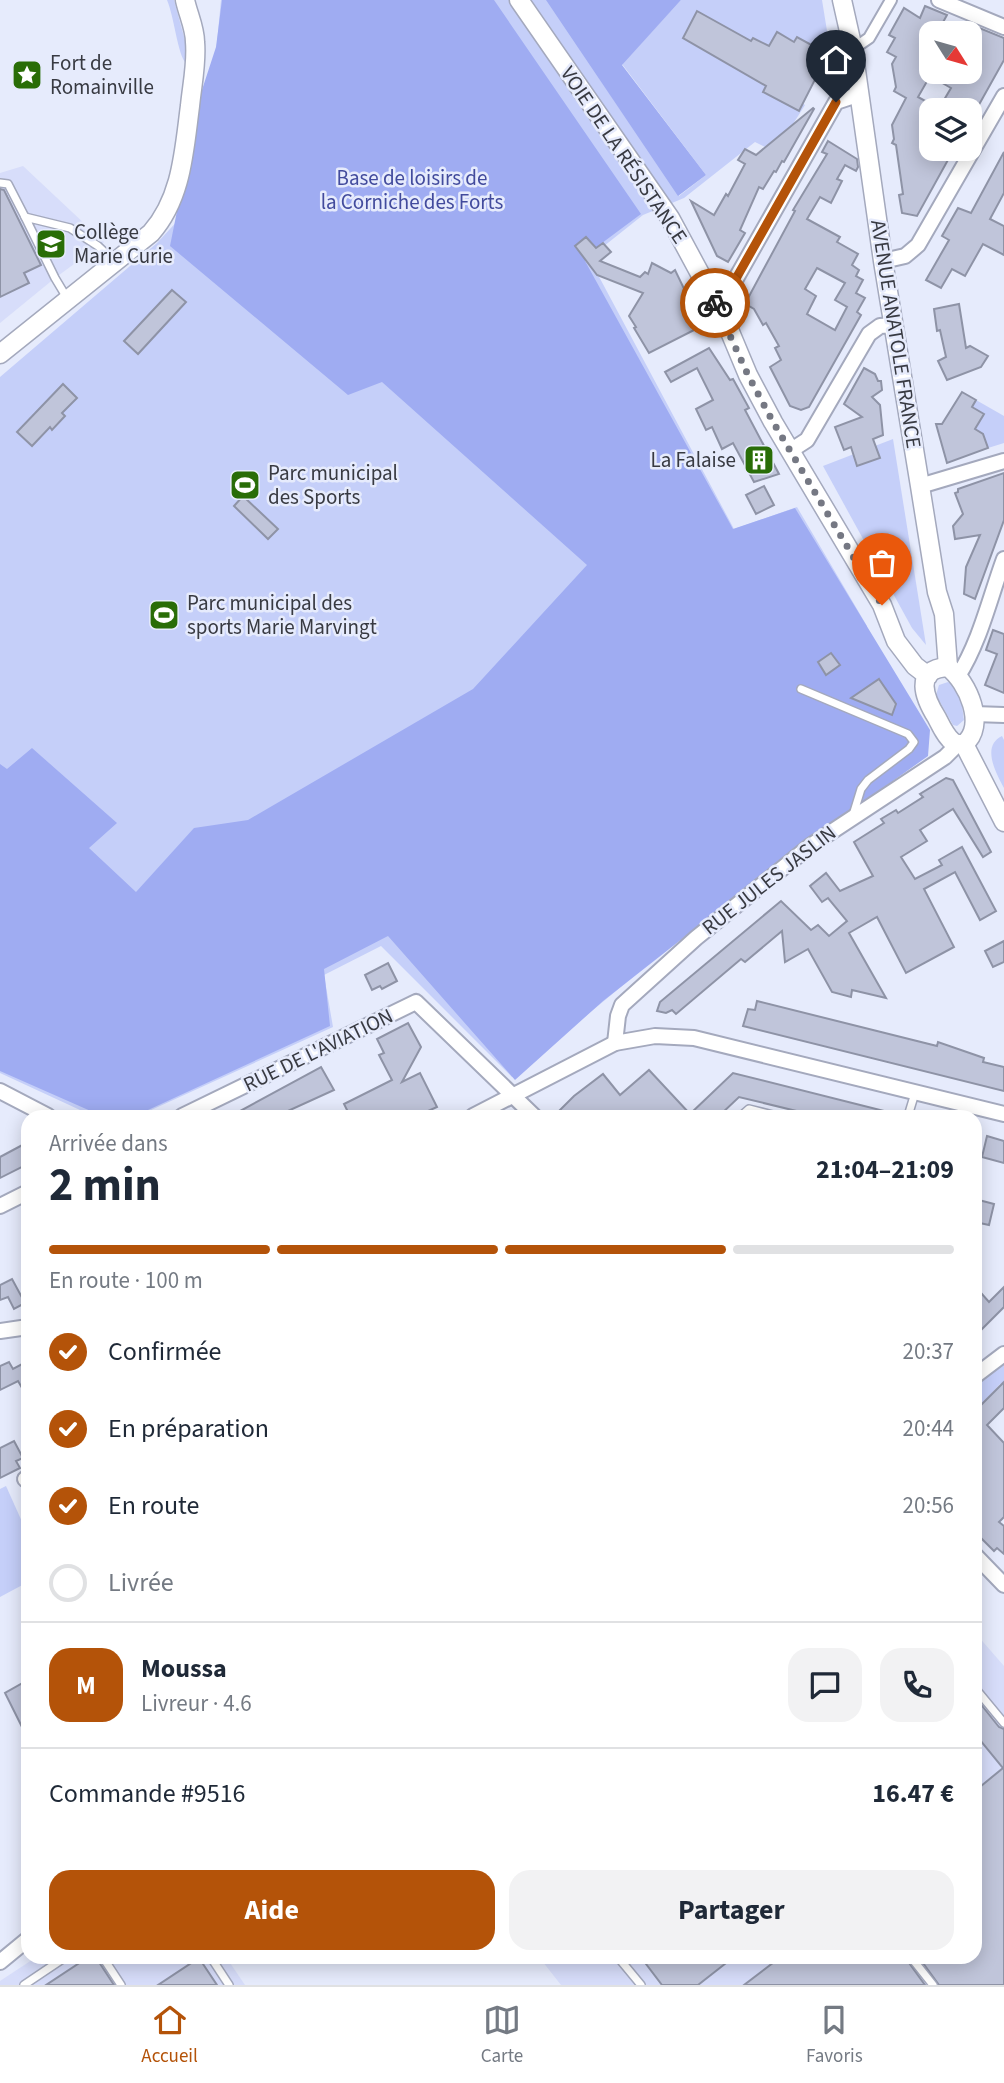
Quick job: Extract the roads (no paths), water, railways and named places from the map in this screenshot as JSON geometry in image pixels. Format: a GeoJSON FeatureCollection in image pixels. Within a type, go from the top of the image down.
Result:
{"type":"FeatureCollection","features":[{"type":"Feature","properties":{"kind":"street"},"geometry":{"type":"LineString","coordinates":[[0,354],[115,263],[151,233],[162,220],[176,192],[182,166],[195,55],[194,32],[185,0]]}},
{"type":"Feature","properties":{"kind":"street","name":"VOIE DE LA RÉSISTANCE"},"geometry":{"type":"LineString","coordinates":[[519,0],[670,218],[713,299],[748,375],[882,605],[904,654],[928,676]]}},
{"type":"Feature","properties":{"kind":"street","name":"AVENUE ANATOLE FRANCE"},"geometry":{"type":"LineString","coordinates":[[842,0],[853,49],[883,261],[937,592],[944,614],[953,671],[967,693],[974,714]]}},
{"type":"Feature","properties":{"kind":"street"},"geometry":{"type":"LineString","coordinates":[[853,49],[869,38],[891,0]]}},
{"type":"Feature","properties":{"kind":"street"},"geometry":{"type":"LineString","coordinates":[[939,0],[1004,27]]}},
{"type":"Feature","properties":{"kind":"street"},"geometry":{"type":"LineString","coordinates":[[713,299],[734,282],[836,102],[860,94]]}},
{"type":"Feature","properties":{"kind":"street"},"geometry":{"type":"LineString","coordinates":[[883,261],[905,256],[918,245],[1004,96]]}},
{"type":"Feature","properties":{"kind":"street"},"geometry":{"type":"LineString","coordinates":[[790,451],[807,440],[869,334],[880,326],[895,325]]}},
{"type":"Feature","properties":{"kind":"street"},"geometry":{"type":"LineString","coordinates":[[920,486],[1004,461]]}},
{"type":"Feature","properties":{"kind":"street"},"geometry":{"type":"LineString","coordinates":[[1004,559],[969,659],[953,671],[941,668],[928,676],[924,683],[925,697],[943,729],[950,739],[961,744],[1004,822]]}},
{"type":"Feature","properties":{"kind":"street"},"geometry":{"type":"LineString","coordinates":[[961,744],[971,739],[975,729],[974,714],[1004,715]]}},
{"type":"Feature","properties":{"kind":"street","name":"RUE JULES JASLIN"},"geometry":{"type":"LineString","coordinates":[[615,1044],[622,1005],[752,891],[852,816],[961,744]]}},
{"type":"Feature","properties":{"kind":"street","name":"RUE DE L'AVIATION"},"geometry":{"type":"LineString","coordinates":[[194,1110],[416,1003],[512,1095]]}},
{"type":"Feature","properties":{"kind":"street"},"geometry":{"type":"LineString","coordinates":[[484,1110],[615,1044],[654,1036],[694,1038],[1004,1114]]}},
{"type":"Feature","properties":{"kind":"street"},"geometry":{"type":"LineString","coordinates":[[0,1091],[36,1110]]}},
{"type":"Feature","properties":{"kind":"street"},"geometry":{"type":"LineString","coordinates":[[512,1095],[528,1110]]}},
{"type":"Feature","properties":{"kind":"street"},"geometry":{"type":"LineString","coordinates":[[0,1206],[21,1196]]}},
{"type":"Feature","properties":{"kind":"street"},"geometry":{"type":"LineString","coordinates":[[0,1331],[21,1328]]}},
{"type":"Feature","properties":{"kind":"street"},"geometry":{"type":"LineString","coordinates":[[0,1340],[21,1337]]}},
{"type":"Feature","properties":{"kind":"street"},"geometry":{"type":"LineString","coordinates":[[982,1371],[1004,1354]]}},
{"type":"Feature","properties":{"kind":"street"},"geometry":{"type":"LineString","coordinates":[[982,1562],[1004,1585]]}},
{"type":"Feature","properties":{"kind":"street"},"geometry":{"type":"LineString","coordinates":[[0,1962],[21,1945]]}},
{"type":"Feature","properties":{"kind":"lane"},"geometry":{"type":"LineString","coordinates":[[0,183],[8,184],[68,299]]}},
{"type":"Feature","properties":{"kind":"lane"},"geometry":{"type":"LineString","coordinates":[[25,217],[70,228],[98,246],[115,263]]}},
{"type":"Feature","properties":{"kind":"lane"},"geometry":{"type":"LineString","coordinates":[[801,688],[908,734],[914,743],[868,780],[852,816]]}},
{"type":"Feature","properties":{"kind":"lane"},"geometry":{"type":"LineString","coordinates":[[910,1110],[915,1092]]}},
{"type":"Feature","properties":{"kind":"lane"},"geometry":{"type":"LineString","coordinates":[[982,1696],[1004,1723]]}},
{"type":"Feature","properties":{"kind":"lane"},"geometry":{"type":"LineString","coordinates":[[24,1985],[55,1964]]}},
{"type":"Feature","properties":{"kind":"lane"},"geometry":{"type":"LineString","coordinates":[[107,1964],[121,1985]]}},
{"type":"Feature","properties":{"kind":"lane"},"geometry":{"type":"LineString","coordinates":[[215,1964],[229,1985]]}},
{"type":"Feature","properties":{"kind":"lane"},"geometry":{"type":"LineString","coordinates":[[624,1964],[641,1985]]}},
{"type":"Feature","properties":{"kind":"lane"},"geometry":{"type":"LineString","coordinates":[[916,1964],[933,1985]]}},
{"type":"Feature","properties":{"kind":"place","name":"Fort de Romainville"},"geometry":{"type":"Point","coordinates":[27,75]}},
{"type":"Feature","properties":{"kind":"place","name":"Collège Marie Curie"},"geometry":{"type":"Point","coordinates":[51,244]}},
{"type":"Feature","properties":{"kind":"place","name":"La Falaise"},"geometry":{"type":"Point","coordinates":[759,460]}},
{"type":"Feature","properties":{"kind":"place","name":"Parc municipal des Sports"},"geometry":{"type":"Point","coordinates":[245,485]}},
{"type":"Feature","properties":{"kind":"place","name":"Parc municipal des sports Marie Marvingt"},"geometry":{"type":"Point","coordinates":[164,615]}},
{"type":"Feature","properties":{"kind":"park label","name":"Base de loisirs de la Corniche des Forts"},"geometry":{"type":"Point","coordinates":[412,190]}}]}
